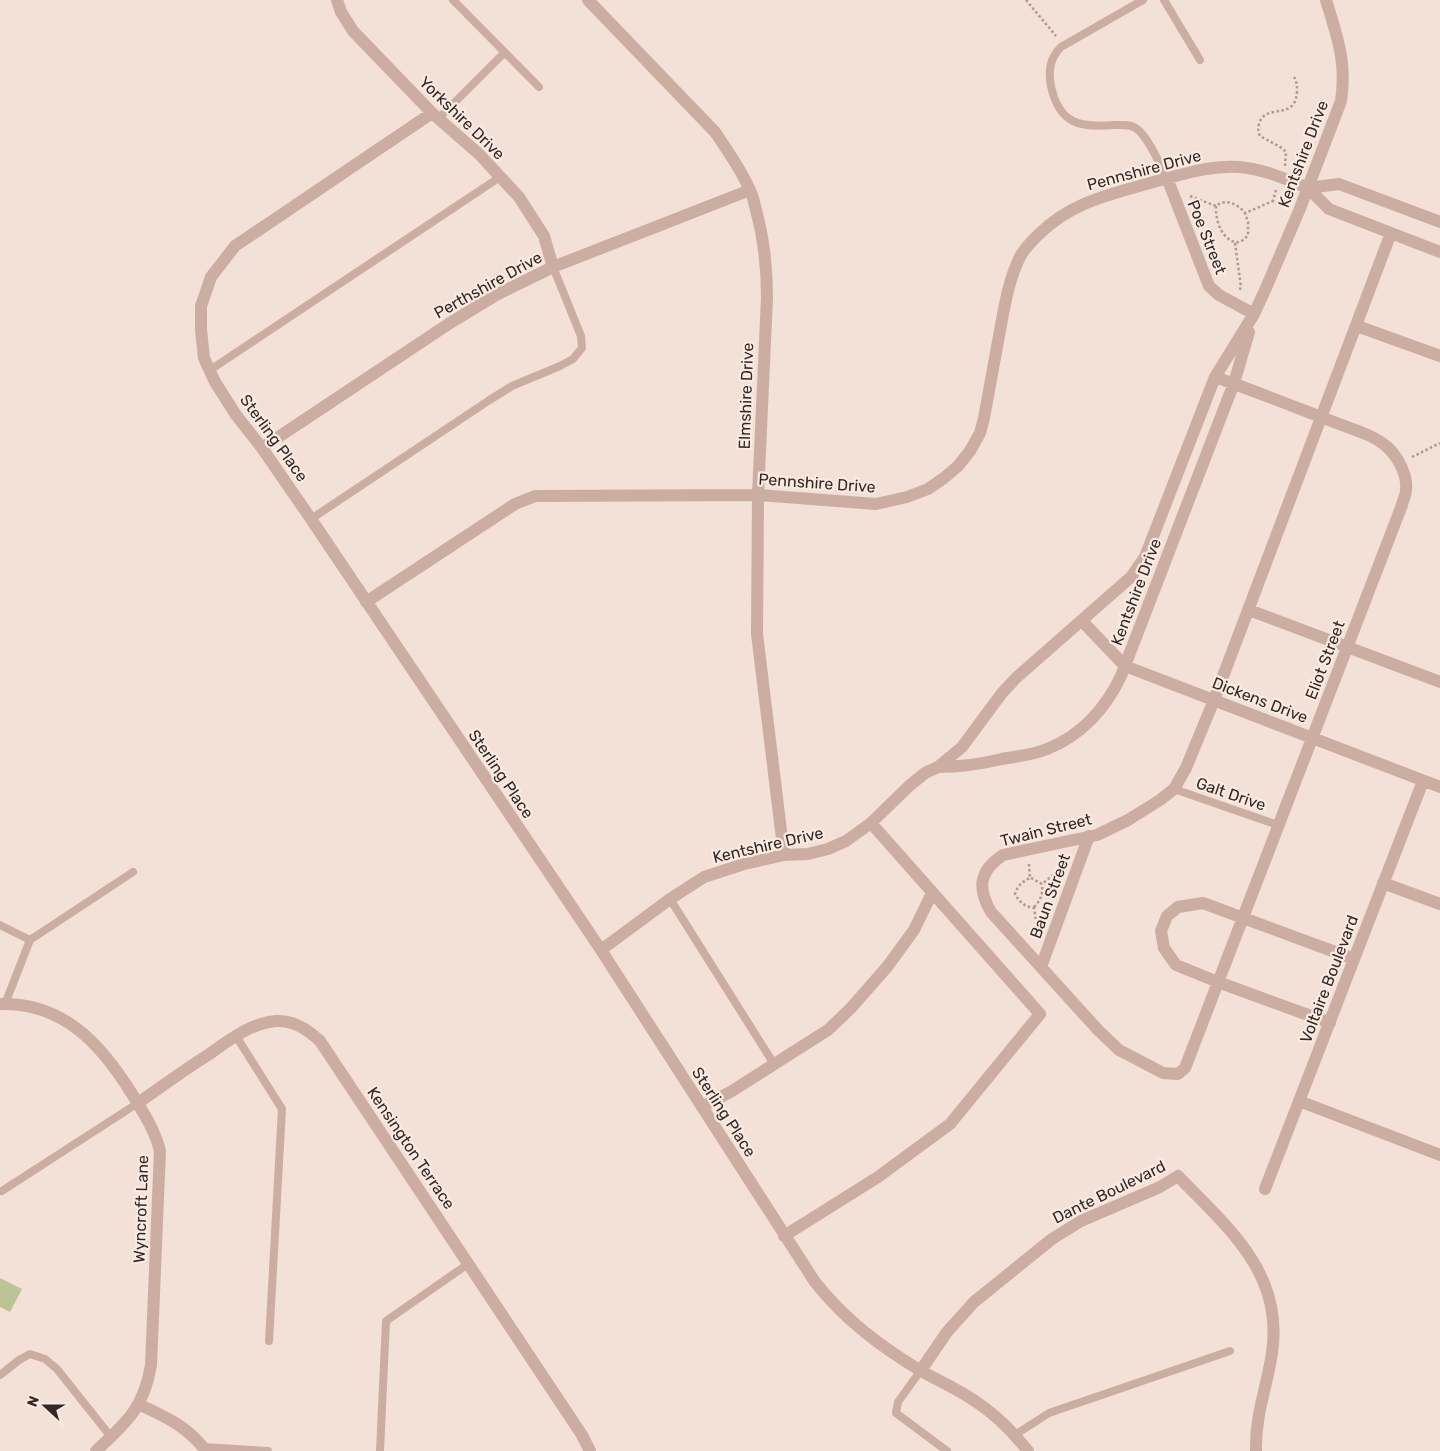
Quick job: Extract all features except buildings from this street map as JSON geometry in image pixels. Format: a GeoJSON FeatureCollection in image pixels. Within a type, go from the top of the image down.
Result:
{"type":"FeatureCollection","features":[{"type":"Feature","properties":{"kind":"street","name":"Yorkshire Drive"},"geometry":{"type":"LineString","coordinates":[[337,0],[341,12],[353,31],[435,116],[456,133],[500,177],[527,208],[544,236],[553,267]]}},
{"type":"Feature","properties":{"kind":"street","name":"Elmshire Drive"},"geometry":{"type":"LineString","coordinates":[[588,0],[715,132],[732,157],[750,190],[764,243],[767,267],[767,298],[758,495],[757,634],[784,855]]}},
{"type":"Feature","properties":{"kind":"street","name":"Kentshire Drive"},"geometry":{"type":"LineString","coordinates":[[938,767],[964,767],[1046,750],[1080,731],[1107,702],[1116,688],[1234,383],[1254,314],[1299,211],[1341,101],[1344,82],[1342,52],[1326,0]]}},
{"type":"Feature","properties":{"kind":"street","name":"Sterling Place"},"geometry":{"type":"LineString","coordinates":[[435,116],[235,246],[211,277],[201,306],[204,358],[236,415],[262,448],[311,519],[601,950],[815,1282],[833,1305],[859,1328],[920,1370],[976,1401],[1015,1435],[1028,1451]]}},
{"type":"Feature","properties":{"kind":"street","name":"Pennshire Drive"},"geometry":{"type":"LineString","coordinates":[[366,602],[515,504],[535,496],[758,495],[876,504],[907,497],[928,489],[958,466],[970,451],[980,433],[1005,303],[1021,255],[1028,244],[1047,226],[1082,204],[1101,197],[1202,169],[1241,167],[1280,177],[1308,188],[1329,209],[1440,252]]}},
{"type":"Feature","properties":{"kind":"street","name":"Poe Street"},"geometry":{"type":"LineString","coordinates":[[1167,178],[1209,286],[1219,295],[1254,314]]}},
{"type":"Feature","properties":{"kind":"street","name":"Pennshire Drive"},"geometry":{"type":"LineString","coordinates":[[1308,188],[1339,184],[1440,222]]}},
{"type":"Feature","properties":{"kind":"street","name":"Perthshire Drive"},"geometry":{"type":"LineString","coordinates":[[262,448],[450,322],[496,295],[553,267],[750,190]]}},
{"type":"Feature","properties":{"kind":"street","name":"Twain Street"},"geometry":{"type":"LineString","coordinates":[[1188,1060],[1185,1068],[1178,1074],[1163,1073],[1119,1050],[1098,1030],[990,912],[982,890],[982,882],[992,863],[1003,855],[1097,835],[1128,820],[1160,800],[1174,788],[1190,760],[1214,700],[1391,234]]}},
{"type":"Feature","properties":{"kind":"street","name":"Kentshire Drive"},"geometry":{"type":"LineString","coordinates":[[601,950],[670,899],[704,877],[744,864],[784,855],[808,854],[828,849],[846,841],[871,822],[925,773],[938,767],[962,747],[1002,693],[1120,588],[1131,577],[1145,557],[1215,377],[1254,314]]}},
{"type":"Feature","properties":{"kind":"street"},"geometry":{"type":"LineString","coordinates":[[1357,326],[1440,356]]}},
{"type":"Feature","properties":{"kind":"street","name":"Eliot Street"},"geometry":{"type":"LineString","coordinates":[[1188,1060],[1402,505],[1406,489],[1405,478],[1399,463],[1388,447],[1377,438],[1215,377]]}},
{"type":"Feature","properties":{"kind":"street"},"geometry":{"type":"LineString","coordinates":[[1249,610],[1440,682]]}},
{"type":"Feature","properties":{"kind":"street","name":"Dickens Drive"},"geometry":{"type":"LineString","coordinates":[[1082,621],[1125,666],[1440,787]]}},
{"type":"Feature","properties":{"kind":"street","name":"Voltaire Boulevard"},"geometry":{"type":"LineString","coordinates":[[1265,1189],[1423,781]]}},
{"type":"Feature","properties":{"kind":"street"},"geometry":{"type":"LineString","coordinates":[[784,1236],[878,1177],[950,1124],[1040,1014],[871,822]]}},
{"type":"Feature","properties":{"kind":"street","name":"Baun Street"},"geometry":{"type":"LineString","coordinates":[[1041,967],[1089,836]]}},
{"type":"Feature","properties":{"kind":"street"},"geometry":{"type":"LineString","coordinates":[[1383,883],[1440,904]]}},
{"type":"Feature","properties":{"kind":"street"},"geometry":{"type":"LineString","coordinates":[[702,1106],[732,1091],[828,1030],[851,1008],[887,967],[914,930],[932,893]]}},
{"type":"Feature","properties":{"kind":"street"},"geometry":{"type":"LineString","coordinates":[[1330,1023],[1176,965],[1164,948],[1161,931],[1168,916],[1178,907],[1203,903],[1354,958]]}},
{"type":"Feature","properties":{"kind":"street","name":"Wyncroft Lane"},"geometry":{"type":"LineString","coordinates":[[3,1004],[30,1007],[52,1013],[78,1028],[98,1047],[118,1072],[138,1103],[156,1137],[160,1152],[151,1366],[145,1392],[132,1416],[96,1451]]}},
{"type":"Feature","properties":{"kind":"street","name":"Kensington Terrace"},"geometry":{"type":"LineString","coordinates":[[138,1103],[236,1036],[262,1023],[277,1021],[292,1023],[308,1030],[320,1041],[582,1435],[590,1451]]}},
{"type":"Feature","properties":{"kind":"street"},"geometry":{"type":"LineString","coordinates":[[1299,1101],[1440,1155]]}},
{"type":"Feature","properties":{"kind":"street","name":"Dante Boulevard"},"geometry":{"type":"LineString","coordinates":[[920,1370],[947,1332],[974,1302],[1052,1239],[1081,1221],[1160,1187],[1178,1176],[1241,1241],[1259,1269],[1269,1295],[1274,1324],[1272,1353],[1258,1416],[1256,1451]]}},
{"type":"Feature","properties":{"kind":"street"},"geometry":{"type":"LineString","coordinates":[[138,1404],[176,1421],[196,1438],[204,1449]]}},
{"type":"Feature","properties":{"kind":"lane"},"geometry":{"type":"LineString","coordinates":[[453,0],[539,86]]}},
{"type":"Feature","properties":{"kind":"lane"},"geometry":{"type":"LineString","coordinates":[[1143,0],[1061,47],[1054,55],[1050,65],[1049,78],[1053,96],[1059,108],[1068,118],[1080,125],[1094,127],[1129,126],[1137,129],[1148,142],[1167,178]]}},
{"type":"Feature","properties":{"kind":"lane"},"geometry":{"type":"LineString","coordinates":[[1164,0],[1200,60]]}},
{"type":"Feature","properties":{"kind":"lane"},"geometry":{"type":"LineString","coordinates":[[435,116],[504,53]]}},
{"type":"Feature","properties":{"kind":"lane"},"geometry":{"type":"LineString","coordinates":[[210,370],[500,177]]}},
{"type":"Feature","properties":{"kind":"lane"},"geometry":{"type":"LineString","coordinates":[[311,519],[512,386],[573,359],[582,348],[581,336],[553,267]]}},
{"type":"Feature","properties":{"kind":"lane","name":"Galt Drive"},"geometry":{"type":"LineString","coordinates":[[1174,788],[1278,825]]}},
{"type":"Feature","properties":{"kind":"lane"},"geometry":{"type":"LineString","coordinates":[[3,1004],[30,940],[133,872]]}},
{"type":"Feature","properties":{"kind":"lane"},"geometry":{"type":"LineString","coordinates":[[670,899],[774,1064]]}},
{"type":"Feature","properties":{"kind":"lane"},"geometry":{"type":"LineString","coordinates":[[0,925],[30,940]]}},
{"type":"Feature","properties":{"kind":"lane"},"geometry":{"type":"LineString","coordinates":[[236,1036],[282,1109],[268,1341]]}},
{"type":"Feature","properties":{"kind":"lane"},"geometry":{"type":"LineString","coordinates":[[2,1191],[138,1103]]}},
{"type":"Feature","properties":{"kind":"lane"},"geometry":{"type":"LineString","coordinates":[[380,1451],[386,1321],[468,1264]]}},
{"type":"Feature","properties":{"kind":"lane"},"geometry":{"type":"LineString","coordinates":[[1015,1435],[1049,1413],[1230,1351]]}},
{"type":"Feature","properties":{"kind":"lane"},"geometry":{"type":"LineString","coordinates":[[0,1375],[30,1354],[45,1359],[57,1369],[111,1437]]}},
{"type":"Feature","properties":{"kind":"lane"},"geometry":{"type":"LineString","coordinates":[[920,1370],[898,1402],[896,1413],[947,1451]]}},
{"type":"Feature","properties":{"kind":"lane"},"geometry":{"type":"LineString","coordinates":[[204,1449],[268,1451]]}},
{"type":"Feature","properties":{"kind":"path"},"geometry":{"type":"LineString","coordinates":[[1026,0],[1057,37]]}},
{"type":"Feature","properties":{"kind":"path"},"geometry":{"type":"LineString","coordinates":[[1273,201],[1285,165],[1286,152],[1260,136],[1259,126],[1261,119],[1266,114],[1285,111],[1291,108],[1294,103],[1297,86],[1294,77]]}},
{"type":"Feature","properties":{"kind":"path"},"geometry":{"type":"LineString","coordinates":[[1173,196],[1184,194],[1216,206]]}},
{"type":"Feature","properties":{"kind":"path"},"geometry":{"type":"LineString","coordinates":[[1245,214],[1273,201],[1299,211]]}},
{"type":"Feature","properties":{"kind":"path"},"geometry":{"type":"LineString","coordinates":[[1221,202],[1228,202],[1237,205],[1245,214],[1248,222],[1248,235],[1240,242],[1235,243],[1226,238],[1216,218],[1216,206],[1221,202]]}},
{"type":"Feature","properties":{"kind":"path"},"geometry":{"type":"LineString","coordinates":[[1233,303],[1241,287],[1235,243]]}},
{"type":"Feature","properties":{"kind":"path"},"geometry":{"type":"LineString","coordinates":[[1399,463],[1440,443]]}},
{"type":"Feature","properties":{"kind":"path"},"geometry":{"type":"LineString","coordinates":[[1028,850],[1030,878]]}},
{"type":"Feature","properties":{"kind":"path"},"geometry":{"type":"LineString","coordinates":[[1042,884],[1067,863],[1082,857]]}},
{"type":"Feature","properties":{"kind":"path"},"geometry":{"type":"LineString","coordinates":[[1034,908],[1019,902],[1015,894],[1017,886],[1030,878],[1042,884]]}},
{"type":"Feature","properties":{"kind":"path"},"geometry":{"type":"LineString","coordinates":[[1039,942],[1034,908],[1043,894],[1042,884]]}},
{"type":"Feature","properties":{"kind":"green space"},"geometry":{"type":"Polygon","coordinates":[[[0,1278],[22,1289],[10,1312],[0,1307],[0,1278]]]}}]}
